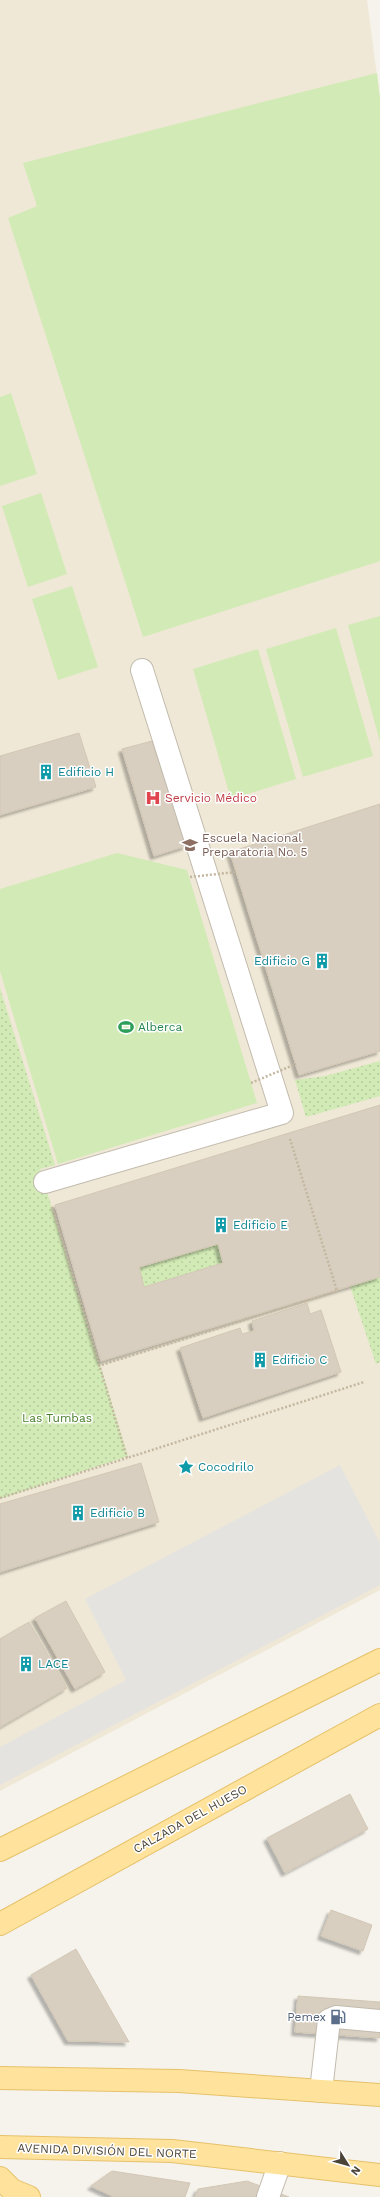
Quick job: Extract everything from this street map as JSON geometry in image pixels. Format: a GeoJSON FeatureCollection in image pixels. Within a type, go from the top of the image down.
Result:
{"type":"FeatureCollection","features":[{"type":"Feature","properties":{"kind":"main road"},"geometry":{"type":"LineString","coordinates":[[0,1850],[380,1660]]}},
{"type":"Feature","properties":{"kind":"main road","name":"CALZADA DEL HUESO"},"geometry":{"type":"LineString","coordinates":[[0,1924],[380,1715]]}},
{"type":"Feature","properties":{"kind":"main road"},"geometry":{"type":"LineString","coordinates":[[0,2078],[180,2081],[380,2095]]}},
{"type":"Feature","properties":{"kind":"main road","name":"AVENIDA DIVISIÓN DEL NORTE"},"geometry":{"type":"LineString","coordinates":[[0,2147],[172,2151],[380,2175]]}},
{"type":"Feature","properties":{"kind":"main road"},"geometry":{"type":"LineString","coordinates":[[0,2178],[12,2190],[29,2197]]}},
{"type":"Feature","properties":{"kind":"street"},"geometry":{"type":"LineString","coordinates":[[45,1182],[282,1113],[142,670]]}},
{"type":"Feature","properties":{"kind":"street"},"geometry":{"type":"LineString","coordinates":[[321,2091],[329,2020],[336,2017],[380,2021]]}},
{"type":"Feature","properties":{"kind":"street"},"geometry":{"type":"LineString","coordinates":[[268,2197],[280,2163]]}},
{"type":"Feature","properties":{"kind":"path"},"geometry":{"type":"LineString","coordinates":[[190,877],[236,872]]}},
{"type":"Feature","properties":{"kind":"path"},"geometry":{"type":"LineString","coordinates":[[251,1083],[296,1064]]}},
{"type":"Feature","properties":{"kind":"path"},"geometry":{"type":"LineString","coordinates":[[98,1366],[337,1291],[282,1113]]}},
{"type":"Feature","properties":{"kind":"path"},"geometry":{"type":"LineString","coordinates":[[45,1182],[98,1366],[127,1458]]}},
{"type":"Feature","properties":{"kind":"path"},"geometry":{"type":"LineString","coordinates":[[0,1498],[364,1382]]}},
{"type":"Feature","properties":{"kind":"shaded area","name":"Escuela Nacional Preparatoria No. 5"},"geometry":{"type":"Polygon","coordinates":[[[0,0],[367,0],[380,99],[380,1590],[0,1791],[0,0]]]}},
{"type":"Feature","properties":{"kind":"shaded area"},"geometry":{"type":"Polygon","coordinates":[[[340,1465],[380,1543],[380,1585],[0,1785],[0,1747],[126,1680],[85,1599],[340,1465]]]}},
{"type":"Feature","properties":{"kind":"green space"},"geometry":{"type":"Polygon","coordinates":[[[377,73],[380,98],[380,561],[143,637],[8,218],[37,206],[23,163],[377,73]]]}},
{"type":"Feature","properties":{"kind":"green space"},"geometry":{"type":"Polygon","coordinates":[[[11,393],[37,474],[0,486],[0,397],[11,393]]]}},
{"type":"Feature","properties":{"kind":"green space"},"geometry":{"type":"Polygon","coordinates":[[[41,493],[67,574],[28,587],[2,506],[41,493]]]}},
{"type":"Feature","properties":{"kind":"green space"},"geometry":{"type":"Polygon","coordinates":[[[72,586],[98,667],[58,680],[32,599],[72,586]]]}},
{"type":"Feature","properties":{"kind":"green space"},"geometry":{"type":"Polygon","coordinates":[[[380,616],[380,742],[348,625],[380,616]]]}},
{"type":"Feature","properties":{"kind":"green space"},"geometry":{"type":"Polygon","coordinates":[[[336,628],[373,756],[303,777],[266,649],[336,628]]]}},
{"type":"Feature","properties":{"kind":"green space"},"geometry":{"type":"Polygon","coordinates":[[[258,649],[296,779],[231,799],[193,669],[258,649]]]}},
{"type":"Feature","properties":{"kind":"green space","name":"Alberca"},"geometry":{"type":"Polygon","coordinates":[[[117,853],[187,870],[257,1103],[58,1164],[0,971],[0,889],[117,853]]]}},
{"type":"Feature","properties":{"kind":"green space","name":"Las Tumbas"},"geometry":{"type":"Polygon","coordinates":[[[0,988],[55,1165],[40,1169],[128,1456],[0,1499],[0,988]]]}},
{"type":"Feature","properties":{"kind":"green space"},"geometry":{"type":"Polygon","coordinates":[[[380,1061],[380,1096],[306,1117],[295,1080],[325,1076],[380,1061]]]}},
{"type":"Feature","properties":{"kind":"green space"},"geometry":{"type":"Polygon","coordinates":[[[218,1244],[223,1263],[144,1287],[139,1268],[218,1244]]]}},
{"type":"Feature","properties":{"kind":"green space"},"geometry":{"type":"Polygon","coordinates":[[[380,1277],[380,1362],[376,1364],[350,1286],[380,1277]]]}},
{"type":"Feature","properties":{"kind":"building","name":"Edificio H"},"geometry":{"type":"Polygon","coordinates":[[[79,733],[96,787],[0,815],[0,756],[79,733]]]}},
{"type":"Feature","properties":{"kind":"building","name":"Servicio Médico"},"geometry":{"type":"Polygon","coordinates":[[[152,741],[186,846],[154,856],[122,749],[152,741]]]}},
{"type":"Feature","properties":{"kind":"building","name":"Edificio G"},"geometry":{"type":"Polygon","coordinates":[[[380,804],[380,1051],[299,1075],[230,852],[380,804]]]}},
{"type":"Feature","properties":{"kind":"building","name":"Edificio E"},"geometry":{"type":"Polygon","coordinates":[[[380,1105],[380,1277],[101,1361],[55,1205],[380,1105]],[[218,1244],[139,1267],[144,1287],[223,1263],[218,1244]]]}},
{"type":"Feature","properties":{"kind":"building","name":"Edificio C"},"geometry":{"type":"Polygon","coordinates":[[[307,1303],[310,1314],[321,1310],[341,1372],[203,1418],[180,1348],[240,1328],[242,1334],[254,1331],[252,1321],[307,1303]]]}},
{"type":"Feature","properties":{"kind":"building","name":"Edificio B"},"geometry":{"type":"Polygon","coordinates":[[[141,1463],[159,1522],[0,1572],[0,1504],[141,1463]]]}},
{"type":"Feature","properties":{"kind":"building"},"geometry":{"type":"Polygon","coordinates":[[[66,1601],[105,1672],[75,1689],[35,1618],[66,1601]]]}},
{"type":"Feature","properties":{"kind":"building","name":"LACE"},"geometry":{"type":"Polygon","coordinates":[[[29,1622],[67,1688],[0,1727],[0,1639],[29,1622]]]}},
{"type":"Feature","properties":{"kind":"building"},"geometry":{"type":"Polygon","coordinates":[[[350,1794],[368,1829],[285,1873],[267,1838],[350,1794]]]}},
{"type":"Feature","properties":{"kind":"building"},"geometry":{"type":"Polygon","coordinates":[[[331,1910],[372,1925],[363,1951],[321,1936],[331,1910]]]}},
{"type":"Feature","properties":{"kind":"building"},"geometry":{"type":"Polygon","coordinates":[[[76,1949],[129,2042],[68,2041],[31,1975],[76,1949]]]}},
{"type":"Feature","properties":{"kind":"building","name":"Pemex"},"geometry":{"type":"Polygon","coordinates":[[[298,1996],[380,2002],[380,2038],[295,2032],[298,1996]]]}},
{"type":"Feature","properties":{"kind":"building"},"geometry":{"type":"Polygon","coordinates":[[[112,2171],[190,2183],[185,2197],[114,2197],[91,2186],[112,2171]]]}},
{"type":"Feature","properties":{"kind":"building"},"geometry":{"type":"Polygon","coordinates":[[[247,2181],[289,2197],[195,2197],[198,2189],[247,2181]]]}},
{"type":"Feature","properties":{"kind":"place","name":"Edificio H"},"geometry":{"type":"Point","coordinates":[46,772]}},
{"type":"Feature","properties":{"kind":"place","name":"Servicio Médico"},"geometry":{"type":"Point","coordinates":[153,798]}},
{"type":"Feature","properties":{"kind":"place","name":"Escuela Nacional Preparatoria No. 5"},"geometry":{"type":"Point","coordinates":[190,845]}},
{"type":"Feature","properties":{"kind":"place","name":"Edificio G"},"geometry":{"type":"Point","coordinates":[322,961]}},
{"type":"Feature","properties":{"kind":"place","name":"Alberca"},"geometry":{"type":"Point","coordinates":[126,1027]}},
{"type":"Feature","properties":{"kind":"place","name":"Edificio E"},"geometry":{"type":"Point","coordinates":[221,1225]}},
{"type":"Feature","properties":{"kind":"place","name":"Edificio C"},"geometry":{"type":"Point","coordinates":[260,1360]}},
{"type":"Feature","properties":{"kind":"place","name":"Cocodrilo"},"geometry":{"type":"Point","coordinates":[186,1467]}},
{"type":"Feature","properties":{"kind":"place","name":"Edificio B"},"geometry":{"type":"Point","coordinates":[78,1513]}},
{"type":"Feature","properties":{"kind":"place","name":"LACE"},"geometry":{"type":"Point","coordinates":[26,1664]}},
{"type":"Feature","properties":{"kind":"place","name":"Pemex"},"geometry":{"type":"Point","coordinates":[338,2017]}}]}
